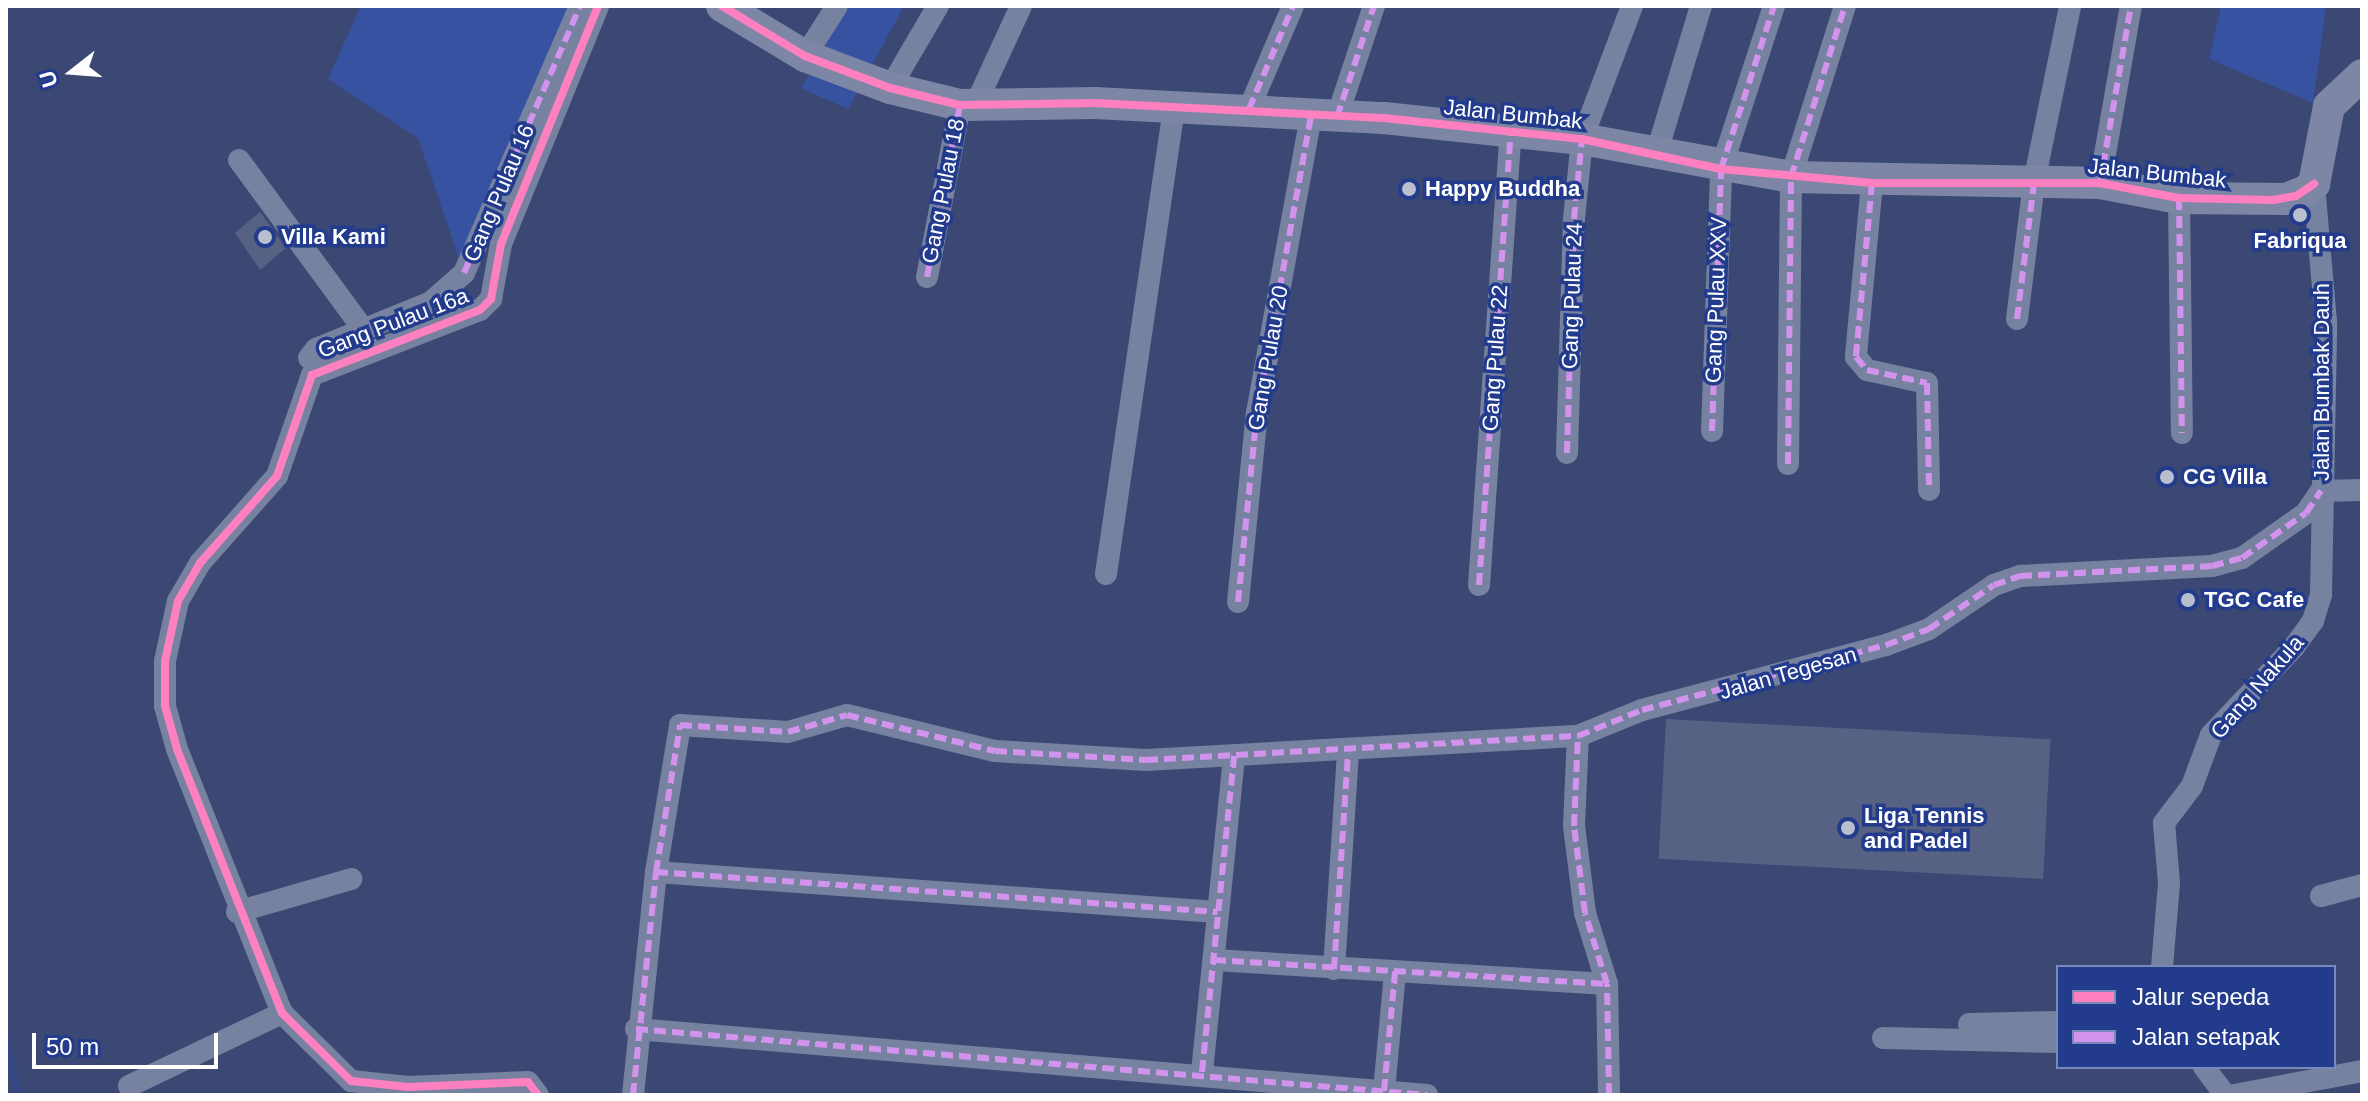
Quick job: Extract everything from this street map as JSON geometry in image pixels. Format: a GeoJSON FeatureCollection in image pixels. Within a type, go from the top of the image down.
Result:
{"type":"FeatureCollection","features":[{"type":"Feature","properties":{"kind":"street","name":"Gang Pulau 16"},"geometry":{"type":"LineString","coordinates":[[309,358],[363,329],[431,302],[464,273],[580,6]]}},
{"type":"Feature","properties":{"kind":"street","name":"Gang Pulau 16a"},"geometry":{"type":"LineString","coordinates":[[282,1013],[237,912],[165,706],[165,661],[178,601],[200,563],[277,476],[312,375],[480,310],[491,299],[501,244],[598,6]]}},
{"type":"Feature","properties":{"kind":"street"},"geometry":{"type":"LineString","coordinates":[[805,56],[837,6]]}},
{"type":"Feature","properties":{"kind":"street"},"geometry":{"type":"LineString","coordinates":[[890,88],[938,6]]}},
{"type":"Feature","properties":{"kind":"street","name":"Gang Pulau 18"},"geometry":{"type":"LineString","coordinates":[[927,277],[967,105],[1021,6]]}},
{"type":"Feature","properties":{"kind":"street"},"geometry":{"type":"LineString","coordinates":[[1249,109],[1293,6]]}},
{"type":"Feature","properties":{"kind":"street","name":"Gang Pulau 20"},"geometry":{"type":"LineString","coordinates":[[1238,602],[1257,413],[1324,116],[1374,6]]}},
{"type":"Feature","properties":{"kind":"street","name":"Gang Pulau 24"},"geometry":{"type":"LineString","coordinates":[[1567,453],[1574,219],[1582,139],[1632,6]]}},
{"type":"Feature","properties":{"kind":"street"},"geometry":{"type":"LineString","coordinates":[[1656,155],[1701,6]]}},
{"type":"Feature","properties":{"kind":"street","name":"Gang Pulau XXV"},"geometry":{"type":"LineString","coordinates":[[1712,431],[1721,169],[1774,6]]}},
{"type":"Feature","properties":{"kind":"street"},"geometry":{"type":"LineString","coordinates":[[1788,464],[1791,177],[1845,6]]}},
{"type":"Feature","properties":{"kind":"street"},"geometry":{"type":"LineString","coordinates":[[2017,319],[2034,182],[2070,6]]}},
{"type":"Feature","properties":{"kind":"street"},"geometry":{"type":"LineString","coordinates":[[2100,183],[2131,6]]}},
{"type":"Feature","properties":{"kind":"street","name":"Jalan Bumbak"},"geometry":{"type":"LineString","coordinates":[[739,11],[805,56],[890,88],[967,105],[1249,109],[1511,131],[1582,139],[1721,169],[1872,183],[2100,183],[2179,198],[2286,199],[2314,184]]}},
{"type":"Feature","properties":{"kind":"street"},"geometry":{"type":"LineString","coordinates":[[2314,184],[2325,116],[2344,85],[2362,75]]}},
{"type":"Feature","properties":{"kind":"street"},"geometry":{"type":"LineString","coordinates":[[1106,574],[1174,106]]}},
{"type":"Feature","properties":{"kind":"street","name":"Gang Pulau 22"},"geometry":{"type":"LineString","coordinates":[[1479,585],[1511,131]]}},
{"type":"Feature","properties":{"kind":"street"},"geometry":{"type":"LineString","coordinates":[[239,160],[363,329]]}},
{"type":"Feature","properties":{"kind":"street"},"geometry":{"type":"LineString","coordinates":[[1872,183],[1856,357],[1867,370],[1927,383],[1929,490]]}},
{"type":"Feature","properties":{"kind":"street","name":"Jalan Bumbak Dauh"},"geometry":{"type":"LineString","coordinates":[[2314,184],[2326,322],[2321,491],[2362,490]]}},
{"type":"Feature","properties":{"kind":"street"},"geometry":{"type":"LineString","coordinates":[[2179,198],[2182,433]]}},
{"type":"Feature","properties":{"kind":"street","name":"Jalan Tegesan"},"geometry":{"type":"LineString","coordinates":[[656,872],[680,725],[788,732],[847,715],[995,751],[1146,760],[1348,753],[1416,742],[1578,736],[1642,710],[1886,645],[1929,629],[1994,585],[2020,576],[2212,566],[2242,558],[2306,513],[2321,491]]}},
{"type":"Feature","properties":{"kind":"street","name":"Gang Nakula"},"geometry":{"type":"LineString","coordinates":[[2162,965],[2169,883],[2164,823],[2192,786],[2211,735],[2313,621],[2324,568],[2321,491]]}},
{"type":"Feature","properties":{"kind":"street"},"geometry":{"type":"LineString","coordinates":[[1578,736],[1574,826],[1585,913],[1607,984],[1609,1095]]}},
{"type":"Feature","properties":{"kind":"street"},"geometry":{"type":"LineString","coordinates":[[1334,969],[1348,753]]}},
{"type":"Feature","properties":{"kind":"street"},"geometry":{"type":"LineString","coordinates":[[1202,1072],[1234,756]]}},
{"type":"Feature","properties":{"kind":"street"},"geometry":{"type":"LineString","coordinates":[[633,1095],[636,1029],[656,872],[1218,912]]}},
{"type":"Feature","properties":{"kind":"street"},"geometry":{"type":"LineString","coordinates":[[237,912],[351,879]]}},
{"type":"Feature","properties":{"kind":"street"},"geometry":{"type":"LineString","coordinates":[[2321,896],[2362,885]]}},
{"type":"Feature","properties":{"kind":"street"},"geometry":{"type":"LineString","coordinates":[[1214,960],[1607,984]]}},
{"type":"Feature","properties":{"kind":"street"},"geometry":{"type":"LineString","coordinates":[[1384,1091],[1395,972]]}},
{"type":"Feature","properties":{"kind":"street"},"geometry":{"type":"LineString","coordinates":[[129,1086],[282,1013],[351,1081],[408,1087],[528,1082],[538,1095]]}},
{"type":"Feature","properties":{"kind":"street"},"geometry":{"type":"LineString","coordinates":[[1969,1024],[2056,1022]]}},
{"type":"Feature","properties":{"kind":"street"},"geometry":{"type":"LineString","coordinates":[[636,1029],[1202,1072],[1427,1095]]}},
{"type":"Feature","properties":{"kind":"street"},"geometry":{"type":"LineString","coordinates":[[1883,1038],[2056,1042]]}},
{"type":"Feature","properties":{"kind":"street"},"geometry":{"type":"LineString","coordinates":[[2206,1069],[2225,1095]]}},
{"type":"Feature","properties":{"kind":"street"},"geometry":{"type":"LineString","coordinates":[[2234,1095],[2362,1071]]}},
{"type":"Feature","properties":{"kind":"shaded area"},"geometry":{"type":"Polygon","coordinates":[[[361,6],[576,6],[464,273],[418,138],[328,79],[361,6]]]}},
{"type":"Feature","properties":{"kind":"shaded area"},"geometry":{"type":"Polygon","coordinates":[[[848,6],[904,6],[848,109],[801,88],[848,6]]]}},
{"type":"Feature","properties":{"kind":"shaded area"},"geometry":{"type":"Polygon","coordinates":[[[2221,6],[2326,6],[2313,103],[2209,59],[2221,6]]]}},
{"type":"Feature","properties":{"kind":"building","name":"Villa Kami"},"geometry":{"type":"Polygon","coordinates":[[[260,212],[286,248],[260,270],[235,233],[260,212]]]}},
{"type":"Feature","properties":{"kind":"building","name":"Liga Tennis and Padel"},"geometry":{"type":"Polygon","coordinates":[[[1666,719],[2050,739],[2043,879],[1659,859],[1666,719]]]}},
{"type":"Feature","properties":{"kind":"waterway"},"geometry":{"type":"LineString","coordinates":[[6,1039],[18,1095]]}},
{"type":"Feature","properties":{"kind":"marked path"},"geometry":{"type":"LineString","coordinates":[[464,273],[580,6]]}},
{"type":"Feature","properties":{"kind":"marked path"},"geometry":{"type":"LineString","coordinates":[[1249,109],[1293,6]]}},
{"type":"Feature","properties":{"kind":"marked path"},"geometry":{"type":"LineString","coordinates":[[1337,117],[1374,6]]}},
{"type":"Feature","properties":{"kind":"marked path"},"geometry":{"type":"LineString","coordinates":[[1712,431],[1721,169],[1774,6]]}},
{"type":"Feature","properties":{"kind":"marked path"},"geometry":{"type":"LineString","coordinates":[[1788,464],[1791,177],[1845,6]]}},
{"type":"Feature","properties":{"kind":"marked path"},"geometry":{"type":"LineString","coordinates":[[2100,183],[2131,6]]}},
{"type":"Feature","properties":{"kind":"marked path"},"geometry":{"type":"LineString","coordinates":[[927,277],[960,105]]}},
{"type":"Feature","properties":{"kind":"marked path"},"geometry":{"type":"LineString","coordinates":[[1238,602],[1257,413],[1311,115]]}},
{"type":"Feature","properties":{"kind":"marked path"},"geometry":{"type":"LineString","coordinates":[[1479,585],[1511,131]]}},
{"type":"Feature","properties":{"kind":"marked path"},"geometry":{"type":"LineString","coordinates":[[1567,453],[1574,219],[1582,139]]}},
{"type":"Feature","properties":{"kind":"marked path"},"geometry":{"type":"LineString","coordinates":[[2017,319],[2034,182]]}},
{"type":"Feature","properties":{"kind":"marked path"},"geometry":{"type":"LineString","coordinates":[[1872,183],[1856,357],[1867,370],[1927,383],[1929,490]]}},
{"type":"Feature","properties":{"kind":"marked path"},"geometry":{"type":"LineString","coordinates":[[2179,198],[2182,433]]}},
{"type":"Feature","properties":{"kind":"marked path"},"geometry":{"type":"LineString","coordinates":[[1609,1095],[1607,984],[1585,913],[1574,826],[1578,736],[1642,710],[1886,645],[1929,629],[1994,585],[2020,576],[2212,566],[2242,558],[2306,513],[2321,491]]}},
{"type":"Feature","properties":{"kind":"marked path"},"geometry":{"type":"LineString","coordinates":[[633,1095],[656,872],[680,725],[788,732],[847,715],[995,751],[1146,760],[1578,736]]}},
{"type":"Feature","properties":{"kind":"marked path"},"geometry":{"type":"LineString","coordinates":[[1334,969],[1348,753]]}},
{"type":"Feature","properties":{"kind":"marked path"},"geometry":{"type":"LineString","coordinates":[[1202,1072],[1234,756]]}},
{"type":"Feature","properties":{"kind":"marked path"},"geometry":{"type":"LineString","coordinates":[[656,872],[1218,912]]}},
{"type":"Feature","properties":{"kind":"marked path"},"geometry":{"type":"LineString","coordinates":[[1214,960],[1607,984]]}},
{"type":"Feature","properties":{"kind":"marked path"},"geometry":{"type":"LineString","coordinates":[[1384,1091],[1395,972]]}},
{"type":"Feature","properties":{"kind":"marked path"},"geometry":{"type":"LineString","coordinates":[[636,1029],[1427,1095]]}},
{"type":"Feature","properties":{"kind":"cycle path"},"geometry":{"type":"LineString","coordinates":[[538,1095],[528,1082],[408,1087],[351,1081],[282,1013],[177,749],[165,706],[165,661],[178,601],[200,563],[277,476],[312,375],[480,310],[491,299],[501,244],[598,6]]}},
{"type":"Feature","properties":{"kind":"cycle path"},"geometry":{"type":"LineString","coordinates":[[722,6],[805,56],[890,88],[960,105],[1095,103],[1384,118],[1582,139],[1721,169],[1872,183],[2100,183],[2179,198],[2273,200],[2296,196],[2314,184]]}},
{"type":"Feature","properties":{"kind":"place","name":"Happy Buddha"},"geometry":{"type":"Point","coordinates":[1409,189]}},
{"type":"Feature","properties":{"kind":"place","name":"Fabriqua"},"geometry":{"type":"Point","coordinates":[2300,215]}},
{"type":"Feature","properties":{"kind":"place","name":"Villa Kami"},"geometry":{"type":"Point","coordinates":[265,237]}},
{"type":"Feature","properties":{"kind":"place","name":"CG Villa"},"geometry":{"type":"Point","coordinates":[2167,477]}},
{"type":"Feature","properties":{"kind":"place","name":"TGC Cafe"},"geometry":{"type":"Point","coordinates":[2188,600]}},
{"type":"Feature","properties":{"kind":"place","name":"Liga Tennis and Padel"},"geometry":{"type":"Point","coordinates":[1848,828]}}]}
